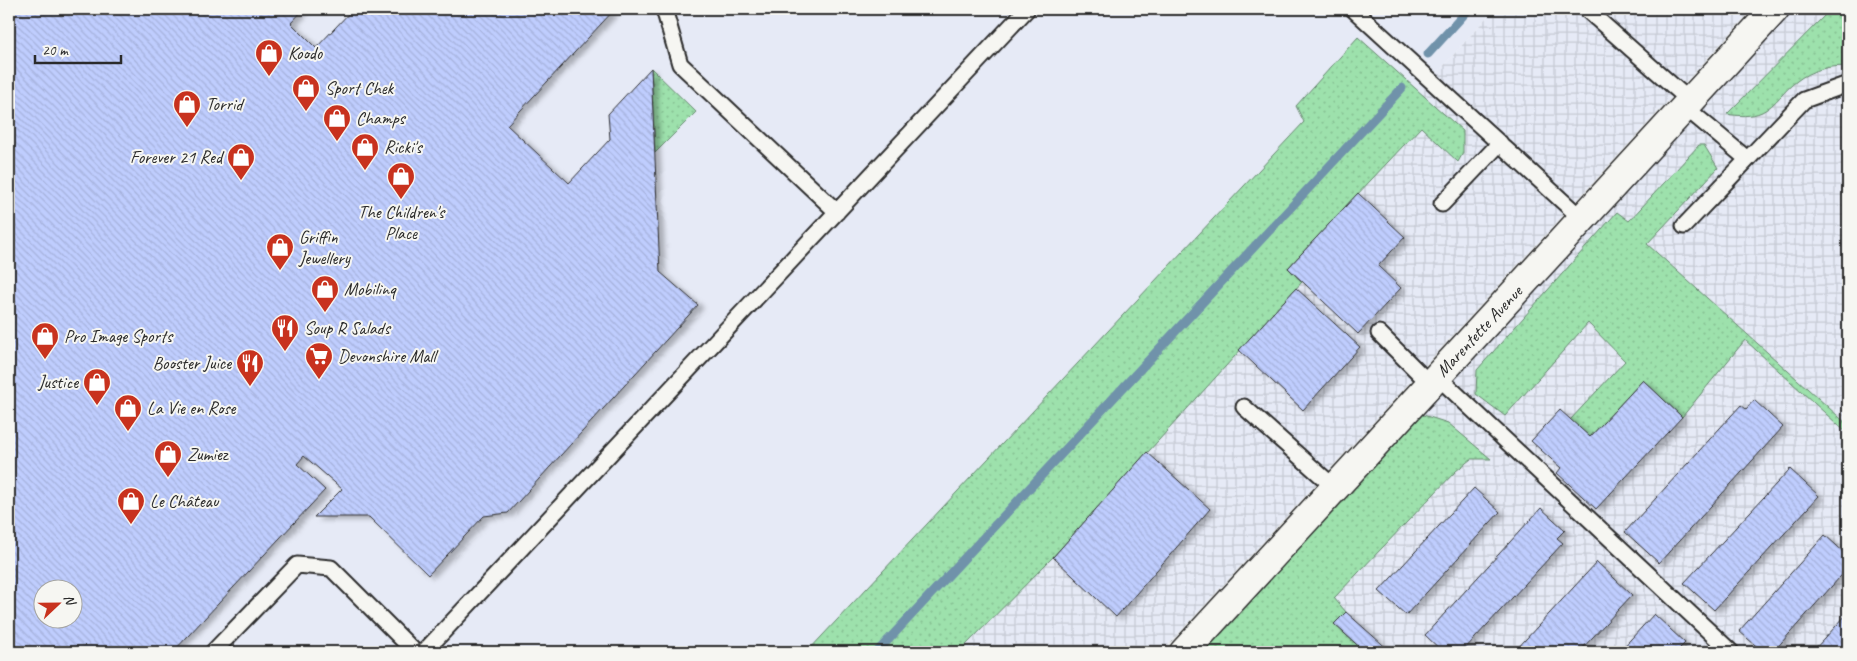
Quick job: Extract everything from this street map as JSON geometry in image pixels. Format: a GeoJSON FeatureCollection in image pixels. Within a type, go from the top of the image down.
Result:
{"type":"FeatureCollection","features":[{"type":"Feature","properties":{"kind":"street","name":"Marentette Avenue"},"geometry":{"type":"LineString","coordinates":[[1184,652],[1775,9]]}},
{"type":"Feature","properties":{"kind":"lane"},"geometry":{"type":"LineString","coordinates":[[664,9],[680,64],[837,212]]}},
{"type":"Feature","properties":{"kind":"lane"},"geometry":{"type":"LineString","coordinates":[[424,652],[1027,9]]}},
{"type":"Feature","properties":{"kind":"lane"},"geometry":{"type":"LineString","coordinates":[[1353,9],[1582,219]]}},
{"type":"Feature","properties":{"kind":"lane"},"geometry":{"type":"LineString","coordinates":[[1586,9],[1747,159]]}},
{"type":"Feature","properties":{"kind":"lane"},"geometry":{"type":"LineString","coordinates":[[1684,226],[1804,100],[1848,84]]}},
{"type":"Feature","properties":{"kind":"lane"},"geometry":{"type":"LineString","coordinates":[[1442,204],[1500,143]]}},
{"type":"Feature","properties":{"kind":"lane"},"geometry":{"type":"LineString","coordinates":[[1379,333],[1434,380],[1731,652]]}},
{"type":"Feature","properties":{"kind":"lane"},"geometry":{"type":"LineString","coordinates":[[1244,407],[1335,488]]}},
{"type":"Feature","properties":{"kind":"lane"},"geometry":{"type":"LineString","coordinates":[[213,652],[297,564],[331,568],[414,652]]}},
{"type":"Feature","properties":{"kind":"shaded area"},"geometry":{"type":"Polygon","coordinates":[[[9,9],[1494,9],[1419,94],[901,652],[9,652],[9,9]]]}},
{"type":"Feature","properties":{"kind":"shaded area"},"geometry":{"type":"Polygon","coordinates":[[[1494,9],[1753,9],[1162,652],[901,652],[1419,94],[1494,9]]]}},
{"type":"Feature","properties":{"kind":"shaded area"},"geometry":{"type":"Polygon","coordinates":[[[1793,9],[1848,9],[1848,652],[1203,652],[1714,91],[1793,9]]]}},
{"type":"Feature","properties":{"kind":"green space"},"geometry":{"type":"Polygon","coordinates":[[[1831,9],[1848,9],[1848,67],[1828,67],[1802,77],[1762,112],[1745,116],[1727,114],[1831,9]]]}},
{"type":"Feature","properties":{"kind":"green space"},"geometry":{"type":"Polygon","coordinates":[[[1358,37],[1463,131],[1463,153],[1458,162],[1421,127],[1288,268],[1302,282],[1053,557],[959,652],[807,652],[1304,122],[1296,106],[1358,37]]]}},
{"type":"Feature","properties":{"kind":"green space"},"geometry":{"type":"Polygon","coordinates":[[[651,68],[696,112],[655,153],[651,68]]]}},
{"type":"Feature","properties":{"kind":"green space"},"geometry":{"type":"Polygon","coordinates":[[[1699,145],[1704,145],[1718,168],[1647,244],[1848,425],[1848,434],[1745,340],[1682,417],[1643,380],[1590,437],[1570,420],[1625,361],[1588,323],[1505,416],[1476,394],[1477,370],[1617,212],[1629,221],[1699,145]]]}},
{"type":"Feature","properties":{"kind":"green space"},"geometry":{"type":"Polygon","coordinates":[[[1420,414],[1448,423],[1491,459],[1471,459],[1456,471],[1334,598],[1346,612],[1334,624],[1365,652],[1203,652],[1420,414]]]}},
{"type":"Feature","properties":{"kind":"building","name":"Devonshire Mall"},"geometry":{"type":"Polygon","coordinates":[[[9,9],[304,9],[291,23],[316,48],[353,9],[615,9],[507,125],[569,183],[610,139],[608,114],[651,68],[660,272],[698,305],[508,513],[484,516],[428,575],[369,517],[314,517],[342,489],[304,456],[297,464],[325,490],[173,652],[9,652],[9,9]]]}},
{"type":"Feature","properties":{"kind":"building"},"geometry":{"type":"Polygon","coordinates":[[[1358,193],[1405,237],[1378,266],[1401,288],[1358,334],[1288,268],[1358,193]]]}},
{"type":"Feature","properties":{"kind":"building"},"geometry":{"type":"Polygon","coordinates":[[[1296,288],[1360,347],[1303,410],[1239,350],[1296,288]]]}},
{"type":"Feature","properties":{"kind":"building"},"geometry":{"type":"Polygon","coordinates":[[[1643,380],[1682,417],[1596,509],[1557,473],[1561,468],[1531,441],[1560,410],[1590,437],[1643,380]]]}},
{"type":"Feature","properties":{"kind":"building"},"geometry":{"type":"Polygon","coordinates":[[[1754,400],[1783,427],[1659,563],[1625,532],[1741,405],[1746,409],[1754,400]]]}},
{"type":"Feature","properties":{"kind":"building"},"geometry":{"type":"Polygon","coordinates":[[[1147,452],[1210,509],[1116,617],[1053,557],[1147,452]]]}},
{"type":"Feature","properties":{"kind":"building"},"geometry":{"type":"Polygon","coordinates":[[[1790,469],[1819,496],[1714,610],[1684,583],[1790,469]]]}},
{"type":"Feature","properties":{"kind":"building"},"geometry":{"type":"Polygon","coordinates":[[[1474,488],[1500,512],[1406,615],[1379,591],[1474,488]]]}},
{"type":"Feature","properties":{"kind":"building"},"geometry":{"type":"Polygon","coordinates":[[[1541,508],[1565,530],[1557,538],[1563,543],[1462,652],[1443,652],[1425,635],[1541,508]]]}},
{"type":"Feature","properties":{"kind":"building"},"geometry":{"type":"Polygon","coordinates":[[[1825,535],[1848,556],[1848,568],[1773,652],[1763,652],[1739,631],[1825,535]]]}},
{"type":"Feature","properties":{"kind":"building"},"geometry":{"type":"Polygon","coordinates":[[[1597,562],[1632,595],[1579,652],[1514,652],[1597,562]]]}},
{"type":"Feature","properties":{"kind":"building"},"geometry":{"type":"Polygon","coordinates":[[[1346,612],[1391,652],[1365,652],[1334,624],[1346,612]]]}},
{"type":"Feature","properties":{"kind":"building"},"geometry":{"type":"Polygon","coordinates":[[[1848,613],[1848,652],[1812,652],[1848,613]]]}},
{"type":"Feature","properties":{"kind":"building"},"geometry":{"type":"Polygon","coordinates":[[[1654,614],[1685,643],[1676,652],[1619,652],[1654,614]]]}},
{"type":"Feature","properties":{"kind":"waterway"},"geometry":{"type":"LineString","coordinates":[[1428,54],[1469,9]]}},
{"type":"Feature","properties":{"kind":"waterway"},"geometry":{"type":"LineString","coordinates":[[877,652],[1402,88]]}},
{"type":"Feature","properties":{"kind":"place","name":"Koodo"},"geometry":{"type":"Point","coordinates":[269,77]}},
{"type":"Feature","properties":{"kind":"place","name":"Sport Chek"},"geometry":{"type":"Point","coordinates":[306,112]}},
{"type":"Feature","properties":{"kind":"place","name":"Torrid"},"geometry":{"type":"Point","coordinates":[187,128]}},
{"type":"Feature","properties":{"kind":"place","name":"Champs"},"geometry":{"type":"Point","coordinates":[337,142]}},
{"type":"Feature","properties":{"kind":"place","name":"Ricki's"},"geometry":{"type":"Point","coordinates":[365,171]}},
{"type":"Feature","properties":{"kind":"place","name":"Forever 21 Red"},"geometry":{"type":"Point","coordinates":[241,181]}},
{"type":"Feature","properties":{"kind":"place","name":"The Children's Place"},"geometry":{"type":"Point","coordinates":[401,200]}},
{"type":"Feature","properties":{"kind":"place","name":"Griffin Jewellery"},"geometry":{"type":"Point","coordinates":[280,271]}},
{"type":"Feature","properties":{"kind":"place","name":"Mobilinq"},"geometry":{"type":"Point","coordinates":[325,313]}},
{"type":"Feature","properties":{"kind":"place","name":"Soup R Salads"},"geometry":{"type":"Point","coordinates":[285,352]}},
{"type":"Feature","properties":{"kind":"place","name":"Pro Image Sports"},"geometry":{"type":"Point","coordinates":[45,360]}},
{"type":"Feature","properties":{"kind":"place","name":"Devonshire Mall"},"geometry":{"type":"Point","coordinates":[319,380]}},
{"type":"Feature","properties":{"kind":"place","name":"Booster Juice"},"geometry":{"type":"Point","coordinates":[250,387]}},
{"type":"Feature","properties":{"kind":"place","name":"Justice"},"geometry":{"type":"Point","coordinates":[97,406]}},
{"type":"Feature","properties":{"kind":"place","name":"La Vie en Rose"},"geometry":{"type":"Point","coordinates":[128,432]}},
{"type":"Feature","properties":{"kind":"place","name":"Zumiez"},"geometry":{"type":"Point","coordinates":[168,478]}},
{"type":"Feature","properties":{"kind":"place","name":"Le Château"},"geometry":{"type":"Point","coordinates":[131,525]}}]}
